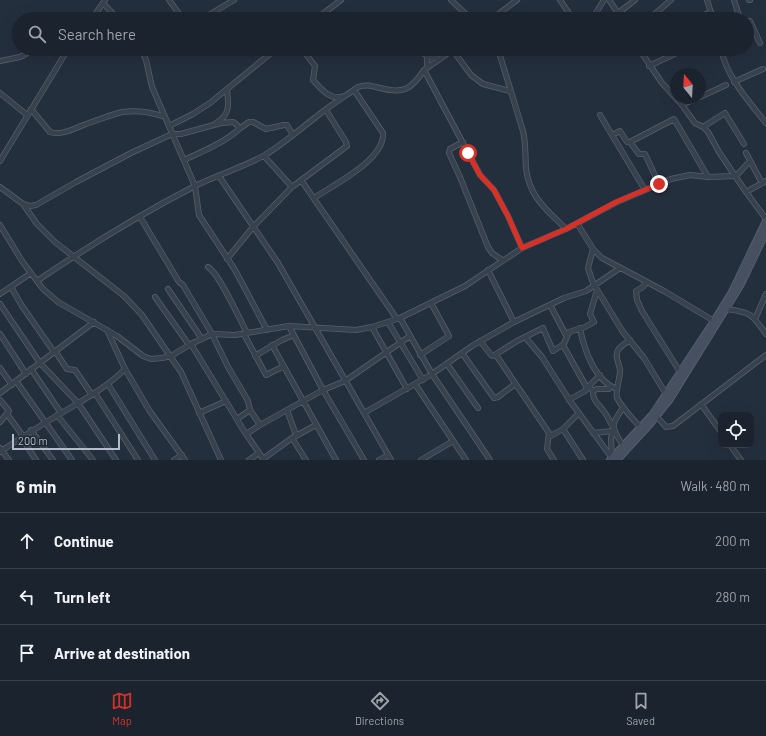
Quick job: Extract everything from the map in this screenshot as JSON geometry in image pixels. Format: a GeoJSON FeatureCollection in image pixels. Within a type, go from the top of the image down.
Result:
{"type":"FeatureCollection","features":[{"type":"Feature","properties":{"kind":"main road"},"geometry":{"type":"LineString","coordinates":[[613,459],[653,414],[714,321],[732,292],[766,220]]}},
{"type":"Feature","properties":{"kind":"main road"},"geometry":{"type":"LineString","coordinates":[[613,459],[657,417],[670,399],[740,286],[766,232]]}},
{"type":"Feature","properties":{"kind":"street"},"geometry":{"type":"LineString","coordinates":[[169,0],[178,12]]}},
{"type":"Feature","properties":{"kind":"street"},"geometry":{"type":"LineString","coordinates":[[214,12],[234,0]]}},
{"type":"Feature","properties":{"kind":"street"},"geometry":{"type":"LineString","coordinates":[[325,12],[341,0]]}},
{"type":"Feature","properties":{"kind":"street"},"geometry":{"type":"LineString","coordinates":[[451,0],[463,12]]}},
{"type":"Feature","properties":{"kind":"street"},"geometry":{"type":"LineString","coordinates":[[456,0],[458,8]]}},
{"type":"Feature","properties":{"kind":"street"},"geometry":{"type":"LineString","coordinates":[[501,12],[517,0]]}},
{"type":"Feature","properties":{"kind":"street"},"geometry":{"type":"LineString","coordinates":[[560,0],[568,12]]}},
{"type":"Feature","properties":{"kind":"street"},"geometry":{"type":"LineString","coordinates":[[596,12],[604,0]]}},
{"type":"Feature","properties":{"kind":"street"},"geometry":{"type":"LineString","coordinates":[[609,0],[617,12]]}},
{"type":"Feature","properties":{"kind":"street"},"geometry":{"type":"LineString","coordinates":[[619,12],[635,0]]}},
{"type":"Feature","properties":{"kind":"street"},"geometry":{"type":"LineString","coordinates":[[657,12],[671,0]]}},
{"type":"Feature","properties":{"kind":"street"},"geometry":{"type":"LineString","coordinates":[[707,0],[711,12]]}},
{"type":"Feature","properties":{"kind":"street"},"geometry":{"type":"LineString","coordinates":[[734,0],[738,12]]}},
{"type":"Feature","properties":{"kind":"street"},"geometry":{"type":"LineString","coordinates":[[97,12],[104,2],[112,12]]}},
{"type":"Feature","properties":{"kind":"street"},"geometry":{"type":"LineString","coordinates":[[754,30],[760,43]]}},
{"type":"Feature","properties":{"kind":"street"},"geometry":{"type":"LineString","coordinates":[[0,61],[22,56]]}},
{"type":"Feature","properties":{"kind":"street"},"geometry":{"type":"LineString","coordinates":[[0,161],[64,56]]}},
{"type":"Feature","properties":{"kind":"street"},"geometry":{"type":"LineString","coordinates":[[145,56],[152,87],[195,186],[199,215],[227,259],[267,330]]}},
{"type":"Feature","properties":{"kind":"street"},"geometry":{"type":"LineString","coordinates":[[169,126],[194,114],[267,56]]}},
{"type":"Feature","properties":{"kind":"street"},"geometry":{"type":"LineString","coordinates":[[307,56],[315,66],[313,80],[324,93],[334,97],[342,97],[363,85],[405,90],[410,88],[426,69],[445,56]]}},
{"type":"Feature","properties":{"kind":"street"},"geometry":{"type":"LineString","coordinates":[[441,59],[426,56],[426,69],[480,175],[494,190],[508,216],[522,248]]}},
{"type":"Feature","properties":{"kind":"street"},"geometry":{"type":"LineString","coordinates":[[458,56],[471,75],[483,84],[510,91]]}},
{"type":"Feature","properties":{"kind":"street"},"geometry":{"type":"LineString","coordinates":[[500,56],[526,140],[526,168],[530,186],[538,202],[566,229]]}},
{"type":"Feature","properties":{"kind":"street"},"geometry":{"type":"LineString","coordinates":[[643,56],[662,83],[696,123],[711,137],[719,152],[766,220]]}},
{"type":"Feature","properties":{"kind":"street"},"geometry":{"type":"LineString","coordinates":[[649,66],[670,56]]}},
{"type":"Feature","properties":{"kind":"street"},"geometry":{"type":"LineString","coordinates":[[723,56],[734,82],[766,123]]}},
{"type":"Feature","properties":{"kind":"street"},"geometry":{"type":"LineString","coordinates":[[734,82],[763,69]]}},
{"type":"Feature","properties":{"kind":"street"},"geometry":{"type":"LineString","coordinates":[[706,94],[726,85]]}},
{"type":"Feature","properties":{"kind":"street"},"geometry":{"type":"LineString","coordinates":[[215,124],[224,118],[228,110],[226,90]]}},
{"type":"Feature","properties":{"kind":"street"},"geometry":{"type":"LineString","coordinates":[[37,281],[74,256],[195,186],[264,156],[354,90]]}},
{"type":"Feature","properties":{"kind":"street"},"geometry":{"type":"LineString","coordinates":[[314,198],[353,173],[373,156],[383,138],[383,133],[354,90]]}},
{"type":"Feature","properties":{"kind":"street"},"geometry":{"type":"LineString","coordinates":[[0,93],[27,115]]}},
{"type":"Feature","properties":{"kind":"street"},"geometry":{"type":"LineString","coordinates":[[31,110],[50,132],[53,133],[68,132],[107,117],[130,111],[148,112],[165,118]]}},
{"type":"Feature","properties":{"kind":"street"},"geometry":{"type":"LineString","coordinates":[[227,259],[253,227],[292,187],[347,146],[326,110]]}},
{"type":"Feature","properties":{"kind":"street"},"geometry":{"type":"LineString","coordinates":[[702,127],[725,113],[744,144]]}},
{"type":"Feature","properties":{"kind":"street"},"geometry":{"type":"LineString","coordinates":[[600,115],[645,190]]}},
{"type":"Feature","properties":{"kind":"street"},"geometry":{"type":"LineString","coordinates":[[630,142],[674,119],[708,177]]}},
{"type":"Feature","properties":{"kind":"street"},"geometry":{"type":"LineString","coordinates":[[23,204],[30,206],[36,205],[131,153],[172,134],[181,134],[215,124],[233,122],[238,125],[239,129]]}},
{"type":"Feature","properties":{"kind":"street"},"geometry":{"type":"LineString","coordinates":[[184,160],[213,146],[249,122],[253,122],[266,129],[287,125],[293,135]]}},
{"type":"Feature","properties":{"kind":"street"},"geometry":{"type":"LineString","coordinates":[[616,133],[620,132],[627,142],[630,142],[639,154],[645,154],[659,184]]}},
{"type":"Feature","properties":{"kind":"street"},"geometry":{"type":"LineString","coordinates":[[463,142],[450,149],[449,154],[460,177],[488,247],[502,260]]}},
{"type":"Feature","properties":{"kind":"street"},"geometry":{"type":"LineString","coordinates":[[746,153],[764,182],[746,192]]}},
{"type":"Feature","properties":{"kind":"street"},"geometry":{"type":"LineString","coordinates":[[264,156],[292,187]]}},
{"type":"Feature","properties":{"kind":"street"},"geometry":{"type":"LineString","coordinates":[[0,225],[22,261],[43,289],[58,302],[117,336],[143,356],[151,359],[171,356],[190,344],[212,334],[245,334],[289,326],[356,330],[388,322],[465,286],[522,248],[566,229],[616,202],[680,176],[736,176],[750,161]]}},
{"type":"Feature","properties":{"kind":"street"},"geometry":{"type":"LineString","coordinates":[[219,176],[278,263],[391,460]]}},
{"type":"Feature","properties":{"kind":"street"},"geometry":{"type":"LineString","coordinates":[[301,180],[399,318],[432,374],[490,460]]}},
{"type":"Feature","properties":{"kind":"street"},"geometry":{"type":"LineString","coordinates":[[0,187],[23,204],[37,224],[55,242],[124,296],[142,315],[171,356],[185,380],[221,460]]}},
{"type":"Feature","properties":{"kind":"street"},"geometry":{"type":"LineString","coordinates":[[140,217],[212,334],[228,367],[248,401],[250,410],[260,425]]}},
{"type":"Feature","properties":{"kind":"street"},"geometry":{"type":"LineString","coordinates":[[577,223],[593,249],[602,258],[714,321]]}},
{"type":"Feature","properties":{"kind":"street"},"geometry":{"type":"LineString","coordinates":[[593,249],[588,268],[595,287],[630,340],[644,358],[666,394]]}},
{"type":"Feature","properties":{"kind":"street"},"geometry":{"type":"LineString","coordinates":[[208,267],[211,268],[220,282],[255,356],[266,375],[284,366]]}},
{"type":"Feature","properties":{"kind":"street"},"geometry":{"type":"LineString","coordinates":[[364,413],[423,380],[480,341],[514,322],[564,298],[579,294],[595,287],[620,268]]}},
{"type":"Feature","properties":{"kind":"street"},"geometry":{"type":"LineString","coordinates":[[488,270],[514,322]]}},
{"type":"Feature","properties":{"kind":"street"},"geometry":{"type":"LineString","coordinates":[[0,294],[31,273]]}},
{"type":"Feature","properties":{"kind":"street"},"geometry":{"type":"LineString","coordinates":[[646,282],[643,287],[636,291],[637,300],[642,311],[680,372]]}},
{"type":"Feature","properties":{"kind":"street"},"geometry":{"type":"LineString","coordinates":[[10,287],[54,352],[67,369],[75,370],[138,460]]}},
{"type":"Feature","properties":{"kind":"street"},"geometry":{"type":"LineString","coordinates":[[480,341],[491,355],[496,355],[543,328],[553,351],[563,345],[569,332],[585,327],[594,322],[590,314],[595,287]]}},
{"type":"Feature","properties":{"kind":"street"},"geometry":{"type":"LineString","coordinates":[[168,289],[202,339]]}},
{"type":"Feature","properties":{"kind":"street"},"geometry":{"type":"LineString","coordinates":[[755,319],[764,305],[766,294]]}},
{"type":"Feature","properties":{"kind":"street"},"geometry":{"type":"LineString","coordinates":[[155,297],[190,344],[263,460],[294,437],[316,425]]}},
{"type":"Feature","properties":{"kind":"street"},"geometry":{"type":"LineString","coordinates":[[420,355],[449,336],[431,303]]}},
{"type":"Feature","properties":{"kind":"street"},"geometry":{"type":"LineString","coordinates":[[0,304],[40,363],[78,403],[116,460]]}},
{"type":"Feature","properties":{"kind":"street"},"geometry":{"type":"LineString","coordinates":[[550,305],[567,337]]}},
{"type":"Feature","properties":{"kind":"street"},"geometry":{"type":"LineString","coordinates":[[726,309],[749,314],[755,319],[766,334]]}},
{"type":"Feature","properties":{"kind":"street"},"geometry":{"type":"LineString","coordinates":[[0,393],[94,322]]}},
{"type":"Feature","properties":{"kind":"street"},"geometry":{"type":"LineString","coordinates":[[388,322],[423,380]]}},
{"type":"Feature","properties":{"kind":"street"},"geometry":{"type":"LineString","coordinates":[[289,326],[323,390],[364,460]]}},
{"type":"Feature","properties":{"kind":"street"},"geometry":{"type":"LineString","coordinates":[[372,327],[407,389]]}},
{"type":"Feature","properties":{"kind":"street"},"geometry":{"type":"LineString","coordinates":[[580,328],[584,349],[600,375],[610,386],[617,389]]}},
{"type":"Feature","properties":{"kind":"street"},"geometry":{"type":"LineString","coordinates":[[107,330],[125,369],[149,410],[183,458],[174,460]]}},
{"type":"Feature","properties":{"kind":"street"},"geometry":{"type":"LineString","coordinates":[[0,334],[26,374]]}},
{"type":"Feature","properties":{"kind":"street"},"geometry":{"type":"LineString","coordinates":[[255,356],[282,340],[294,335]]}},
{"type":"Feature","properties":{"kind":"street"},"geometry":{"type":"LineString","coordinates":[[246,434],[323,390],[345,381],[410,336]]}},
{"type":"Feature","properties":{"kind":"street"},"geometry":{"type":"LineString","coordinates":[[525,337],[542,357],[569,400],[613,459]]}},
{"type":"Feature","properties":{"kind":"street"},"geometry":{"type":"LineString","coordinates":[[630,340],[618,350],[616,359],[620,368],[620,380],[616,397],[623,408],[640,427]]}},
{"type":"Feature","properties":{"kind":"street"},"geometry":{"type":"LineString","coordinates":[[563,345],[588,387],[593,391]]}},
{"type":"Feature","properties":{"kind":"street"},"geometry":{"type":"LineString","coordinates":[[272,346],[336,460]]}},
{"type":"Feature","properties":{"kind":"street"},"geometry":{"type":"LineString","coordinates":[[462,353],[494,398],[498,397],[515,384]]}},
{"type":"Feature","properties":{"kind":"street"},"geometry":{"type":"LineString","coordinates":[[496,355],[545,425],[549,433],[547,449],[554,460]]}},
{"type":"Feature","properties":{"kind":"street"},"geometry":{"type":"LineString","coordinates":[[657,417],[666,427],[669,428],[673,426],[766,355]]}},
{"type":"Feature","properties":{"kind":"street"},"geometry":{"type":"LineString","coordinates":[[447,364],[478,408]]}},
{"type":"Feature","properties":{"kind":"street"},"geometry":{"type":"LineString","coordinates":[[0,368],[45,422],[72,460]]}},
{"type":"Feature","properties":{"kind":"street"},"geometry":{"type":"LineString","coordinates":[[9,460],[1,450],[31,430],[93,394],[108,384],[125,369]]}},
{"type":"Feature","properties":{"kind":"street"},"geometry":{"type":"LineString","coordinates":[[31,370],[59,414],[93,460]]}},
{"type":"Feature","properties":{"kind":"street"},"geometry":{"type":"LineString","coordinates":[[569,400],[588,387],[600,375]]}},
{"type":"Feature","properties":{"kind":"street"},"geometry":{"type":"LineString","coordinates":[[108,384],[155,460]]}},
{"type":"Feature","properties":{"kind":"street"},"geometry":{"type":"LineString","coordinates":[[415,384],[464,458],[458,460]]}},
{"type":"Feature","properties":{"kind":"street"},"geometry":{"type":"LineString","coordinates":[[593,391],[597,389],[609,389],[610,386]]}},
{"type":"Feature","properties":{"kind":"street"},"geometry":{"type":"LineString","coordinates":[[593,391],[592,396],[605,412],[623,446]]}},
{"type":"Feature","properties":{"kind":"street"},"geometry":{"type":"LineString","coordinates":[[0,400],[9,410],[0,422]]}},
{"type":"Feature","properties":{"kind":"street"},"geometry":{"type":"LineString","coordinates":[[199,413],[226,401]]}},
{"type":"Feature","properties":{"kind":"street"},"geometry":{"type":"LineString","coordinates":[[701,404],[718,428]]}},
{"type":"Feature","properties":{"kind":"street"},"geometry":{"type":"LineString","coordinates":[[613,459],[611,438],[617,416],[623,408]]}},
{"type":"Feature","properties":{"kind":"street"},"geometry":{"type":"LineString","coordinates":[[237,419],[250,410]]}},
{"type":"Feature","properties":{"kind":"street"},"geometry":{"type":"LineString","coordinates":[[287,410],[294,437],[306,460]]}},
{"type":"Feature","properties":{"kind":"street"},"geometry":{"type":"LineString","coordinates":[[549,437],[563,429],[579,413]]}},
{"type":"Feature","properties":{"kind":"street"},"geometry":{"type":"LineString","coordinates":[[7,414],[36,460]]}},
{"type":"Feature","properties":{"kind":"street"},"geometry":{"type":"LineString","coordinates":[[563,429],[583,460]]}},
{"type":"Feature","properties":{"kind":"street"},"geometry":{"type":"LineString","coordinates":[[594,433],[613,429]]}},
{"type":"Feature","properties":{"kind":"street"},"geometry":{"type":"LineString","coordinates":[[31,430],[53,460]]}},
{"type":"Feature","properties":{"kind":"street"},"geometry":{"type":"LineString","coordinates":[[420,460],[452,440]]}},
{"type":"Feature","properties":{"kind":"street"},"geometry":{"type":"LineString","coordinates":[[732,448],[741,460]]}},
{"type":"Feature","properties":{"kind":"street"},"geometry":{"type":"LineString","coordinates":[[249,460],[259,454]]}},
{"type":"Feature","properties":{"kind":"street"},"geometry":{"type":"LineString","coordinates":[[379,460],[388,455]]}},
{"type":"Feature","properties":{"kind":"route"},"geometry":{"type":"LineString","coordinates":[[468,153],[480,175],[494,190],[508,216],[522,248],[566,229],[616,202],[659,184]]}}]}
